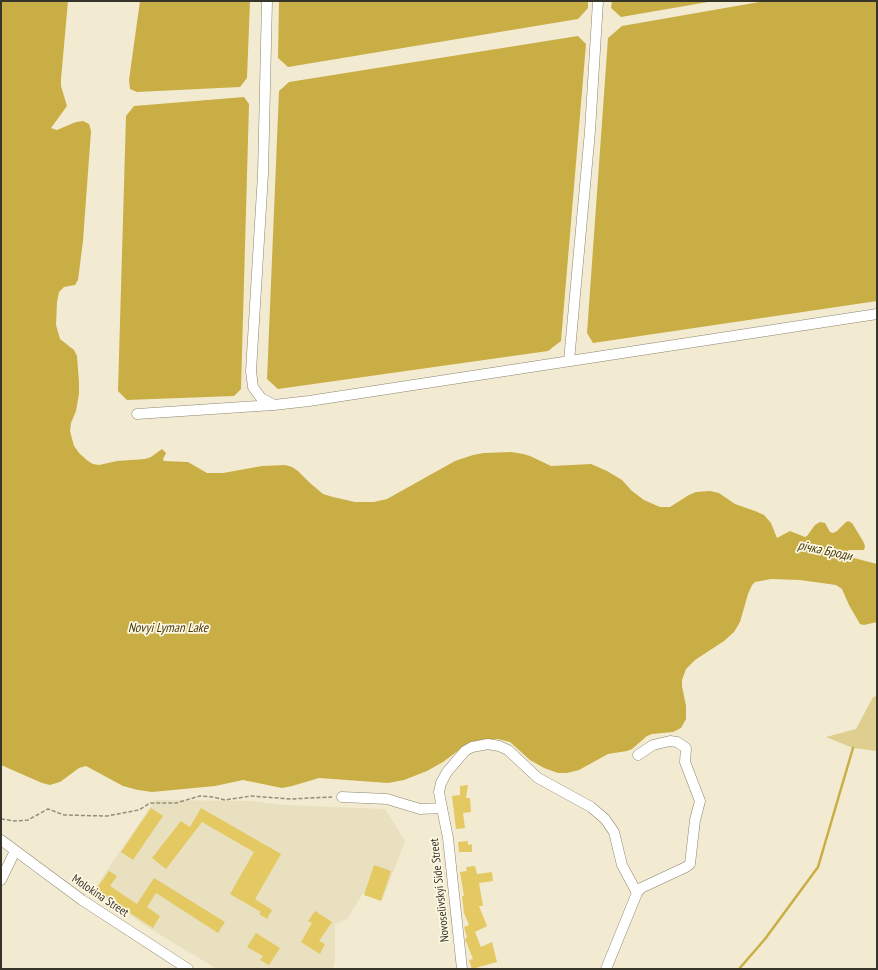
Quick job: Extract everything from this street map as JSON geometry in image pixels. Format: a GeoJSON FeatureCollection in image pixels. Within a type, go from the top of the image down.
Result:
{"type":"FeatureCollection","features":[{"type":"Feature","properties":{"kind":"street"},"geometry":{"type":"LineString","coordinates":[[267,1],[263,174],[251,371],[253,388],[260,398],[274,405]]}},
{"type":"Feature","properties":{"kind":"street"},"geometry":{"type":"LineString","coordinates":[[569,362],[590,131],[598,1]]}},
{"type":"Feature","properties":{"kind":"street"},"geometry":{"type":"LineString","coordinates":[[137,414],[274,405],[309,401],[877,314]]}},
{"type":"Feature","properties":{"kind":"street"},"geometry":{"type":"LineString","coordinates":[[606,969],[640,889],[690,864],[695,820],[700,801],[685,762],[686,748],[677,742],[670,741],[653,746],[638,755]]}},
{"type":"Feature","properties":{"kind":"street","name":"Novoselivskyi Side Street"},"geometry":{"type":"LineString","coordinates":[[462,969],[448,838],[439,792],[446,772],[465,751],[472,747],[485,744],[503,747],[514,754],[538,778],[584,803],[605,819],[614,832],[622,865],[637,893]]}},
{"type":"Feature","properties":{"kind":"street"},"geometry":{"type":"LineString","coordinates":[[342,797],[387,799],[420,810],[442,808]]}},
{"type":"Feature","properties":{"kind":"street","name":"Molokina Street"},"geometry":{"type":"LineString","coordinates":[[1,840],[82,900],[185,968]]}},
{"type":"Feature","properties":{"kind":"street"},"geometry":{"type":"LineString","coordinates":[[1,880],[16,852]]}},
{"type":"Feature","properties":{"kind":"path"},"geometry":{"type":"LineString","coordinates":[[1,819],[14,821],[28,820],[48,809],[64,815],[106,816],[139,810],[150,803],[176,803],[200,796],[225,800],[252,796],[290,799],[342,797]]}},
{"type":"Feature","properties":{"kind":"shaded area"},"geometry":{"type":"Polygon","coordinates":[[[877,696],[877,751],[853,748],[826,737],[856,729],[873,697],[877,696]]]}},
{"type":"Feature","properties":{"kind":"shaded area"},"geometry":{"type":"Polygon","coordinates":[[[155,800],[252,801],[283,805],[385,809],[405,841],[382,901],[363,893],[347,919],[335,924],[335,958],[333,969],[217,969],[142,924],[95,888],[155,800]]]}},
{"type":"Feature","properties":{"kind":"water","name":"Novyi Lyman Lake"},"geometry":{"type":"Polygon","coordinates":[[[1,1],[68,1],[61,79],[61,86],[67,106],[51,128],[57,130],[76,122],[83,121],[89,124],[91,131],[83,241],[78,280],[75,285],[64,287],[59,292],[56,325],[60,339],[74,350],[77,356],[79,394],[70,431],[74,446],[88,461],[99,465],[117,461],[145,459],[151,457],[162,449],[166,453],[163,459],[164,461],[188,462],[207,473],[223,473],[262,466],[285,465],[298,471],[323,494],[355,502],[374,502],[387,499],[455,461],[484,453],[511,452],[523,454],[551,466],[591,464],[622,480],[632,491],[644,500],[660,507],[670,507],[696,492],[710,491],[719,493],[735,504],[764,515],[771,523],[777,538],[790,531],[805,537],[815,525],[820,522],[825,523],[830,532],[833,533],[848,521],[852,523],[865,546],[864,550],[848,550],[847,555],[877,564],[877,622],[864,625],[860,624],[842,589],[836,585],[800,580],[771,579],[755,582],[748,594],[740,622],[734,632],[724,641],[695,660],[686,669],[682,680],[682,686],[686,706],[686,719],[681,728],[673,732],[652,734],[647,736],[632,749],[608,754],[579,770],[567,773],[558,773],[544,768],[530,760],[510,742],[498,739],[488,740],[463,747],[443,762],[427,771],[404,780],[388,783],[319,778],[282,788],[243,780],[215,786],[152,792],[123,786],[86,766],[79,768],[60,782],[50,785],[1,765],[1,1]]]}},
{"type":"Feature","properties":{"kind":"water"},"geometry":{"type":"Polygon","coordinates":[[[140,1],[250,1],[247,78],[240,87],[137,92],[130,89],[129,80],[140,1]]]}},
{"type":"Feature","properties":{"kind":"water"},"geometry":{"type":"Polygon","coordinates":[[[279,1],[588,1],[588,8],[578,19],[288,67],[278,58],[279,1]]]}},
{"type":"Feature","properties":{"kind":"water"},"geometry":{"type":"Polygon","coordinates":[[[612,1],[714,1],[621,17],[611,8],[612,1]]]}},
{"type":"Feature","properties":{"kind":"water"},"geometry":{"type":"Polygon","coordinates":[[[765,1],[877,1],[877,301],[593,343],[587,333],[608,38],[622,26],[765,1]]]}},
{"type":"Feature","properties":{"kind":"water"},"geometry":{"type":"Polygon","coordinates":[[[578,36],[586,44],[561,341],[548,351],[278,389],[267,379],[279,91],[289,82],[578,36]]]}},
{"type":"Feature","properties":{"kind":"water"},"geometry":{"type":"Polygon","coordinates":[[[244,97],[249,104],[241,389],[234,396],[127,400],[118,391],[126,116],[134,106],[244,97]]]}},
{"type":"Feature","properties":{"kind":"building"},"geometry":{"type":"Polygon","coordinates":[[[468,785],[466,798],[470,798],[471,812],[463,813],[465,828],[456,829],[452,796],[460,795],[460,786],[468,785]]]}},
{"type":"Feature","properties":{"kind":"building"},"geometry":{"type":"Polygon","coordinates":[[[151,808],[163,816],[133,860],[121,852],[151,808]]]}},
{"type":"Feature","properties":{"kind":"building"},"geometry":{"type":"Polygon","coordinates":[[[201,808],[281,854],[255,899],[272,910],[267,919],[259,914],[261,912],[230,894],[254,852],[202,822],[166,869],[152,858],[181,821],[190,827],[201,808]]]}},
{"type":"Feature","properties":{"kind":"building"},"geometry":{"type":"Polygon","coordinates":[[[468,841],[468,845],[472,844],[472,852],[459,852],[458,842],[468,841]]]}},
{"type":"Feature","properties":{"kind":"building"},"geometry":{"type":"Polygon","coordinates":[[[374,865],[391,871],[381,901],[364,895],[374,865]]]}},
{"type":"Feature","properties":{"kind":"building"},"geometry":{"type":"Polygon","coordinates":[[[475,866],[477,874],[492,872],[493,881],[479,883],[483,906],[479,906],[487,926],[475,932],[481,947],[492,942],[497,962],[472,969],[469,960],[473,959],[465,939],[467,937],[464,927],[469,925],[464,913],[462,896],[464,896],[460,872],[467,871],[466,867],[475,866]]]}},
{"type":"Feature","properties":{"kind":"building"},"geometry":{"type":"Polygon","coordinates":[[[109,871],[117,876],[110,886],[137,904],[154,878],[225,922],[218,933],[156,893],[147,907],[160,916],[153,928],[127,911],[126,913],[95,891],[109,871]]]}},
{"type":"Feature","properties":{"kind":"building"},"geometry":{"type":"Polygon","coordinates":[[[315,911],[332,922],[319,941],[325,944],[320,954],[301,942],[312,923],[308,921],[315,911]]]}},
{"type":"Feature","properties":{"kind":"building"},"geometry":{"type":"Polygon","coordinates":[[[256,933],[280,948],[269,965],[260,960],[263,956],[247,947],[256,933]]]}},
{"type":"Feature","properties":{"kind":"waterway"},"geometry":{"type":"LineString","coordinates":[[739,969],[765,939],[818,867],[853,748]]}},
{"type":"Feature","properties":{"kind":"water label","name":"річка Броди"},"geometry":{"type":"Point","coordinates":[825,551]}}]}
